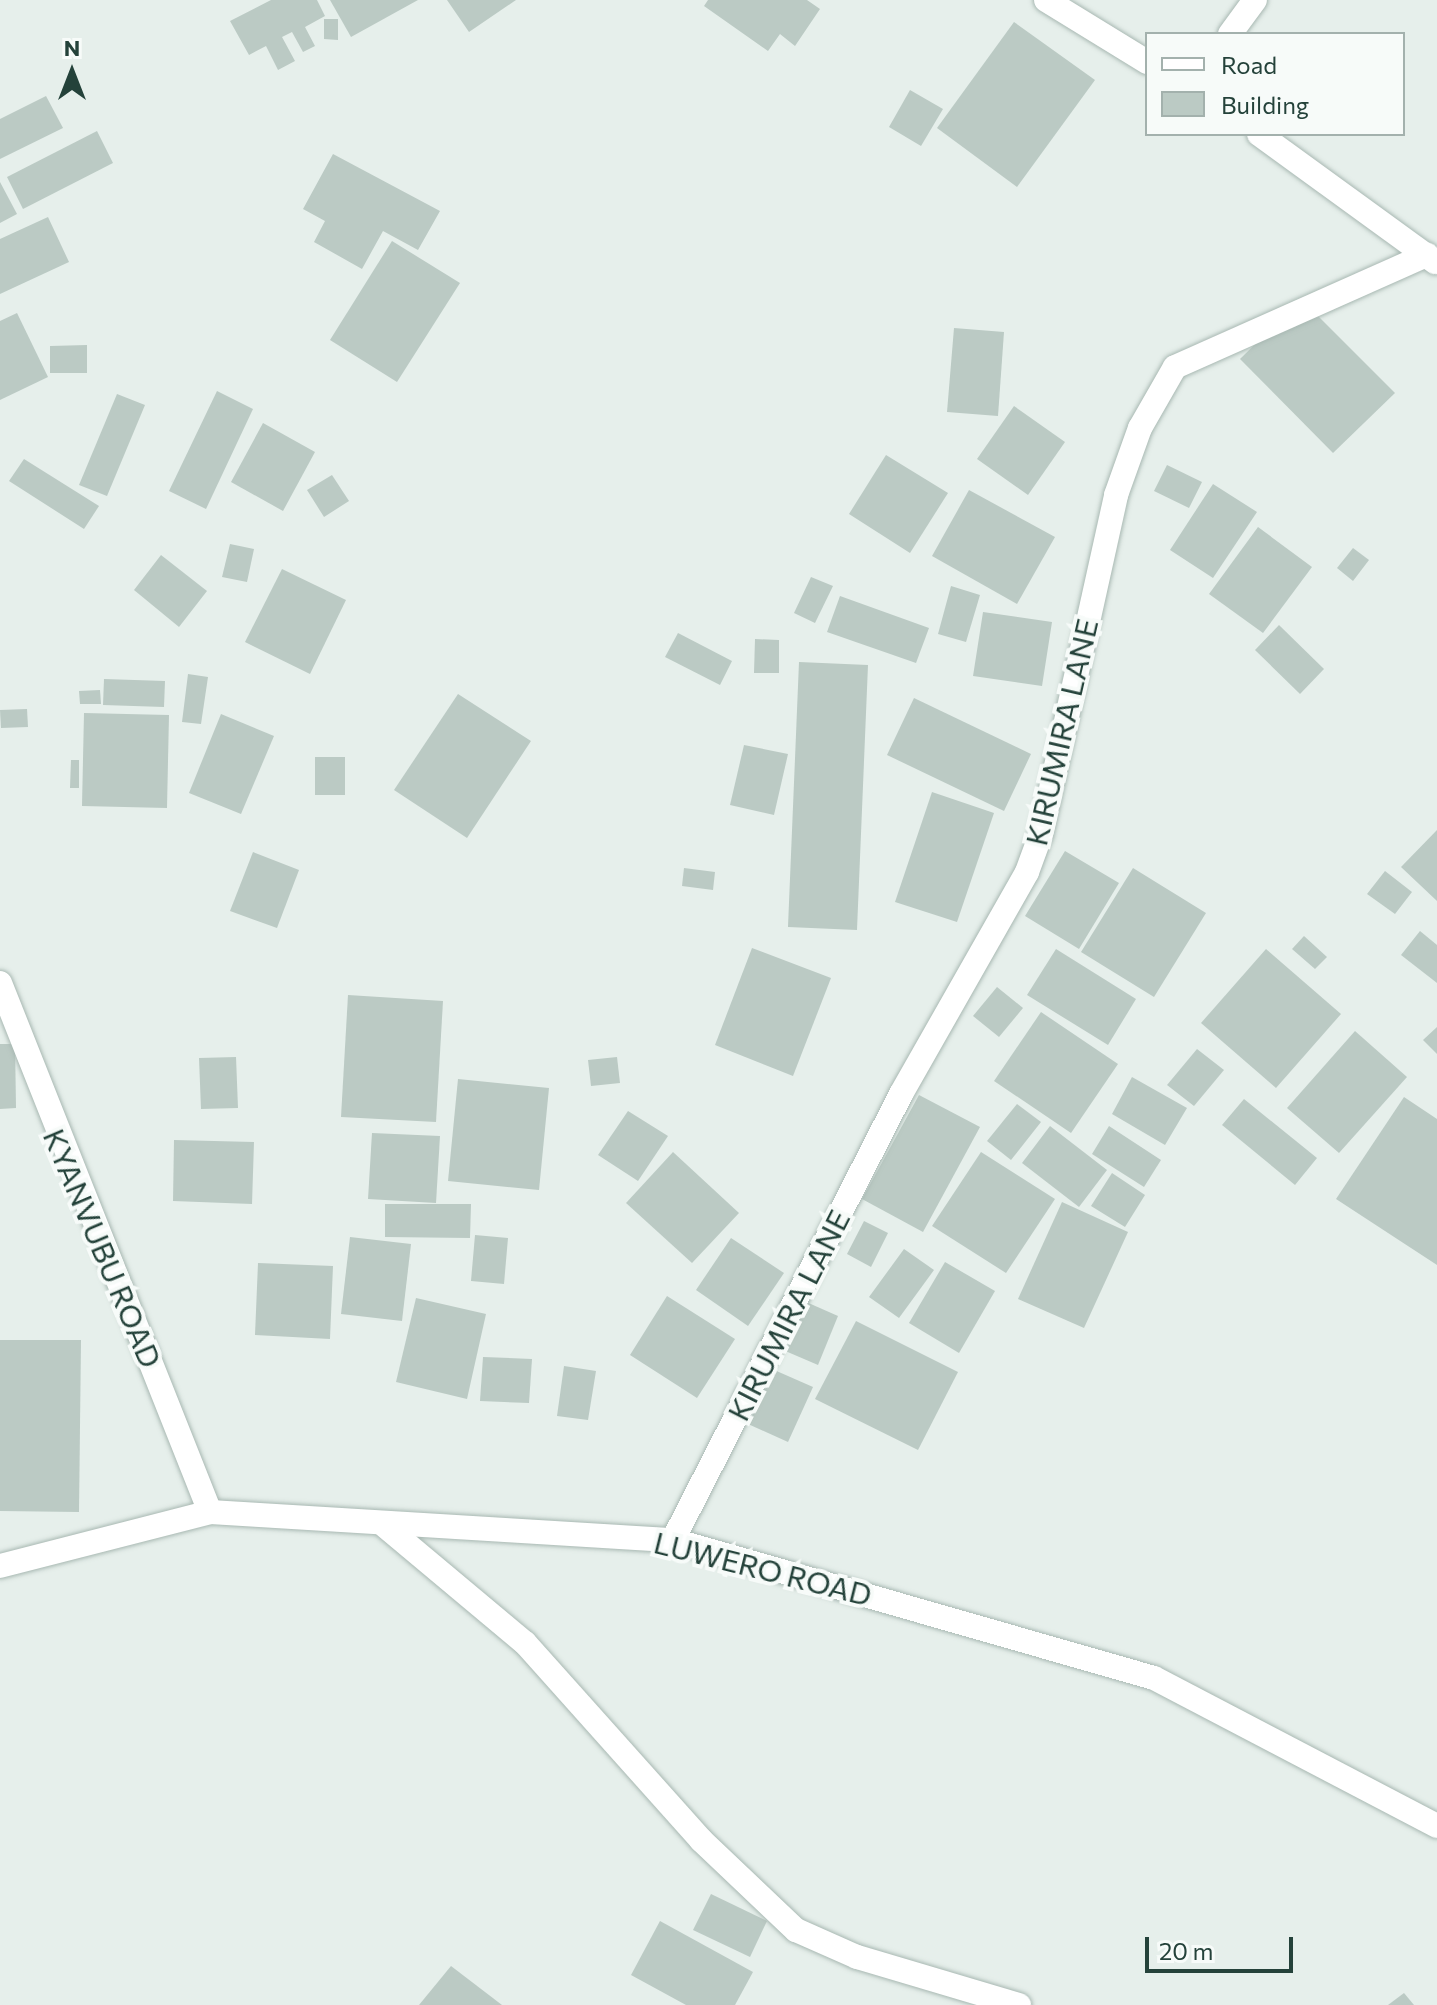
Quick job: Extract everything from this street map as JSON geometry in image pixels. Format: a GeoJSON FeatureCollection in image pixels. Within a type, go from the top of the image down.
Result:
{"type":"FeatureCollection","features":[{"type":"Feature","properties":{"kind":"street"},"geometry":{"type":"LineString","coordinates":[[1046,0],[1145,61]]}},
{"type":"Feature","properties":{"kind":"street"},"geometry":{"type":"LineString","coordinates":[[1231,32],[1255,0]]}},
{"type":"Feature","properties":{"kind":"street"},"geometry":{"type":"LineString","coordinates":[[1262,136],[1432,260]]}},
{"type":"Feature","properties":{"kind":"street","name":"KIRUMIRA LANE"},"geometry":{"type":"LineString","coordinates":[[673,1540],[901,1094],[1027,872],[1041,834],[1116,495],[1140,428],[1175,367],[1432,260]]}},
{"type":"Feature","properties":{"kind":"street","name":"KYANVUBU ROAD"},"geometry":{"type":"LineString","coordinates":[[0,983],[210,1512]]}},
{"type":"Feature","properties":{"kind":"street","name":"LUWERO ROAD"},"geometry":{"type":"LineString","coordinates":[[0,1566],[210,1512],[385,1526],[673,1540],[1154,1678],[1437,1826]]}},
{"type":"Feature","properties":{"kind":"street"},"geometry":{"type":"LineString","coordinates":[[385,1526],[525,1643],[701,1840],[796,1930],[857,1957],[1019,2005]]}},
{"type":"Feature","properties":{"kind":"building"},"geometry":{"type":"Polygon","coordinates":[[[271,0],[317,0],[325,16],[305,27],[315,46],[303,52],[292,32],[282,37],[295,61],[278,70],[266,46],[249,55],[230,21],[271,0]]]}},
{"type":"Feature","properties":{"kind":"building"},"geometry":{"type":"Polygon","coordinates":[[[330,0],[418,0],[351,37],[330,0]]]}},
{"type":"Feature","properties":{"kind":"building"},"geometry":{"type":"Polygon","coordinates":[[[447,0],[516,0],[469,32],[447,0]]]}},
{"type":"Feature","properties":{"kind":"building"},"geometry":{"type":"Polygon","coordinates":[[[708,0],[807,0],[820,9],[795,46],[780,34],[768,51],[704,6],[708,0]]]}},
{"type":"Feature","properties":{"kind":"building"},"geometry":{"type":"Polygon","coordinates":[[[324,19],[338,19],[338,40],[324,39],[324,19]]]}},
{"type":"Feature","properties":{"kind":"building"},"geometry":{"type":"Polygon","coordinates":[[[1014,22],[1095,80],[1017,187],[937,128],[1014,22]]]}},
{"type":"Feature","properties":{"kind":"building"},"geometry":{"type":"Polygon","coordinates":[[[910,90],[943,109],[921,146],[889,127],[910,90]]]}},
{"type":"Feature","properties":{"kind":"building"},"geometry":{"type":"Polygon","coordinates":[[[46,96],[63,128],[0,159],[0,119],[46,96]]]}},
{"type":"Feature","properties":{"kind":"building"},"geometry":{"type":"Polygon","coordinates":[[[97,131],[113,163],[23,209],[7,177],[97,131]]]}},
{"type":"Feature","properties":{"kind":"building"},"geometry":{"type":"Polygon","coordinates":[[[333,154],[440,211],[418,250],[383,231],[362,269],[314,242],[325,221],[303,209],[333,154]]]}},
{"type":"Feature","properties":{"kind":"building"},"geometry":{"type":"Polygon","coordinates":[[[0,182],[17,214],[0,223],[0,182]]]}},
{"type":"Feature","properties":{"kind":"building"},"geometry":{"type":"Polygon","coordinates":[[[48,217],[69,262],[0,294],[0,239],[48,217]]]}},
{"type":"Feature","properties":{"kind":"building"},"geometry":{"type":"Polygon","coordinates":[[[392,241],[460,283],[397,382],[330,340],[392,241]]]}},
{"type":"Feature","properties":{"kind":"building"},"geometry":{"type":"Polygon","coordinates":[[[1301,299],[1395,393],[1333,453],[1240,359],[1301,299]]]}},
{"type":"Feature","properties":{"kind":"building"},"geometry":{"type":"Polygon","coordinates":[[[17,313],[48,377],[0,400],[0,321],[17,313]]]}},
{"type":"Feature","properties":{"kind":"building"},"geometry":{"type":"Polygon","coordinates":[[[954,328],[1004,332],[998,416],[947,412],[954,328]]]}},
{"type":"Feature","properties":{"kind":"building"},"geometry":{"type":"Polygon","coordinates":[[[87,345],[87,373],[50,373],[50,346],[87,345]]]}},
{"type":"Feature","properties":{"kind":"building"},"geometry":{"type":"Polygon","coordinates":[[[217,391],[253,409],[206,509],[169,491],[217,391]]]}},
{"type":"Feature","properties":{"kind":"building"},"geometry":{"type":"Polygon","coordinates":[[[117,394],[145,405],[107,496],[79,485],[117,394]]]}},
{"type":"Feature","properties":{"kind":"building"},"geometry":{"type":"Polygon","coordinates":[[[1014,406],[1065,442],[1028,495],[977,459],[1014,406]]]}},
{"type":"Feature","properties":{"kind":"building"},"geometry":{"type":"Polygon","coordinates":[[[263,423],[315,452],[283,511],[231,482],[263,423]]]}},
{"type":"Feature","properties":{"kind":"building"},"geometry":{"type":"Polygon","coordinates":[[[886,455],[948,493],[910,553],[849,514],[886,455]]]}},
{"type":"Feature","properties":{"kind":"building"},"geometry":{"type":"Polygon","coordinates":[[[24,459],[99,506],[84,529],[9,481],[24,459]]]}},
{"type":"Feature","properties":{"kind":"building"},"geometry":{"type":"Polygon","coordinates":[[[1167,465],[1202,482],[1189,508],[1154,491],[1167,465]]]}},
{"type":"Feature","properties":{"kind":"building"},"geometry":{"type":"Polygon","coordinates":[[[332,475],[349,501],[324,517],[307,490],[332,475]]]}},
{"type":"Feature","properties":{"kind":"building"},"geometry":{"type":"Polygon","coordinates":[[[1213,484],[1257,512],[1213,578],[1170,550],[1213,484]]]}},
{"type":"Feature","properties":{"kind":"building"},"geometry":{"type":"Polygon","coordinates":[[[969,490],[1055,537],[1017,604],[932,556],[969,490]]]}},
{"type":"Feature","properties":{"kind":"building"},"geometry":{"type":"Polygon","coordinates":[[[1258,527],[1312,567],[1263,633],[1209,594],[1258,527]]]}},
{"type":"Feature","properties":{"kind":"building"},"geometry":{"type":"Polygon","coordinates":[[[230,544],[254,549],[247,582],[222,577],[230,544]]]}},
{"type":"Feature","properties":{"kind":"building"},"geometry":{"type":"Polygon","coordinates":[[[1353,548],[1369,560],[1353,581],[1337,568],[1353,548]]]}},
{"type":"Feature","properties":{"kind":"building"},"geometry":{"type":"Polygon","coordinates":[[[161,555],[207,591],[179,627],[134,590],[161,555]]]}},
{"type":"Feature","properties":{"kind":"building"},"geometry":{"type":"Polygon","coordinates":[[[282,569],[346,600],[310,674],[245,642],[282,569]]]}},
{"type":"Feature","properties":{"kind":"building"},"geometry":{"type":"Polygon","coordinates":[[[811,577],[833,586],[815,623],[794,613],[811,577]]]}},
{"type":"Feature","properties":{"kind":"building"},"geometry":{"type":"Polygon","coordinates":[[[951,586],[980,595],[966,642],[938,634],[951,586]]]}},
{"type":"Feature","properties":{"kind":"building"},"geometry":{"type":"Polygon","coordinates":[[[840,596],[929,628],[916,663],[827,632],[840,596]]]}},
{"type":"Feature","properties":{"kind":"building"},"geometry":{"type":"Polygon","coordinates":[[[983,612],[1052,622],[1042,686],[973,676],[983,612]]]}},
{"type":"Feature","properties":{"kind":"building"},"geometry":{"type":"Polygon","coordinates":[[[1279,625],[1324,669],[1300,694],[1255,650],[1279,625]]]}},
{"type":"Feature","properties":{"kind":"building"},"geometry":{"type":"Polygon","coordinates":[[[678,633],[732,661],[720,685],[665,657],[678,633]]]}},
{"type":"Feature","properties":{"kind":"building"},"geometry":{"type":"Polygon","coordinates":[[[755,639],[779,640],[779,673],[754,673],[755,639]]]}},
{"type":"Feature","properties":{"kind":"building"},"geometry":{"type":"Polygon","coordinates":[[[799,662],[868,665],[857,930],[788,927],[799,662]]]}},
{"type":"Feature","properties":{"kind":"building"},"geometry":{"type":"Polygon","coordinates":[[[188,674],[208,677],[201,724],[182,722],[188,674]]]}},
{"type":"Feature","properties":{"kind":"building"},"geometry":{"type":"Polygon","coordinates":[[[104,679],[165,681],[164,707],[103,705],[104,679]]]}},
{"type":"Feature","properties":{"kind":"building"},"geometry":{"type":"Polygon","coordinates":[[[100,690],[101,704],[80,704],[79,691],[100,690]]]}},
{"type":"Feature","properties":{"kind":"building"},"geometry":{"type":"Polygon","coordinates":[[[458,694],[531,741],[467,838],[394,790],[458,694]]]}},
{"type":"Feature","properties":{"kind":"building"},"geometry":{"type":"Polygon","coordinates":[[[914,698],[1031,754],[1004,811],[887,755],[914,698]]]}},
{"type":"Feature","properties":{"kind":"building"},"geometry":{"type":"Polygon","coordinates":[[[27,709],[28,727],[1,728],[0,710],[27,709]]]}},
{"type":"Feature","properties":{"kind":"building"},"geometry":{"type":"Polygon","coordinates":[[[84,713],[169,715],[167,808],[82,806],[84,713]]]}},
{"type":"Feature","properties":{"kind":"building"},"geometry":{"type":"Polygon","coordinates":[[[221,714],[274,736],[241,814],[189,793],[221,714]]]}},
{"type":"Feature","properties":{"kind":"building"},"geometry":{"type":"Polygon","coordinates":[[[744,745],[788,754],[774,815],[730,805],[744,745]]]}},
{"type":"Feature","properties":{"kind":"building"},"geometry":{"type":"Polygon","coordinates":[[[315,757],[345,757],[345,795],[315,795],[315,757]]]}},
{"type":"Feature","properties":{"kind":"building"},"geometry":{"type":"Polygon","coordinates":[[[71,760],[79,760],[79,788],[70,788],[71,760]]]}},
{"type":"Feature","properties":{"kind":"building"},"geometry":{"type":"Polygon","coordinates":[[[932,792],[994,813],[957,922],[895,902],[932,792]]]}},
{"type":"Feature","properties":{"kind":"building"},"geometry":{"type":"Polygon","coordinates":[[[1437,830],[1437,901],[1401,867],[1437,830]]]}},
{"type":"Feature","properties":{"kind":"building"},"geometry":{"type":"Polygon","coordinates":[[[1065,851],[1119,883],[1079,949],[1025,916],[1065,851]]]}},
{"type":"Feature","properties":{"kind":"building"},"geometry":{"type":"Polygon","coordinates":[[[253,852],[299,870],[277,928],[230,911],[253,852]]]}},
{"type":"Feature","properties":{"kind":"building"},"geometry":{"type":"Polygon","coordinates":[[[684,868],[715,872],[713,890],[682,886],[684,868]]]}},
{"type":"Feature","properties":{"kind":"building"},"geometry":{"type":"Polygon","coordinates":[[[1133,868],[1206,913],[1154,997],[1081,952],[1133,868]]]}},
{"type":"Feature","properties":{"kind":"building"},"geometry":{"type":"Polygon","coordinates":[[[1385,871],[1412,892],[1395,914],[1367,894],[1385,871]]]}},
{"type":"Feature","properties":{"kind":"building"},"geometry":{"type":"Polygon","coordinates":[[[1420,931],[1437,945],[1437,983],[1401,955],[1420,931]]]}},
{"type":"Feature","properties":{"kind":"building"},"geometry":{"type":"Polygon","coordinates":[[[1304,936],[1327,957],[1315,969],[1292,949],[1304,936]]]}},
{"type":"Feature","properties":{"kind":"building"},"geometry":{"type":"Polygon","coordinates":[[[752,948],[831,978],[793,1076],[715,1045],[752,948]]]}},
{"type":"Feature","properties":{"kind":"building"},"geometry":{"type":"Polygon","coordinates":[[[1056,949],[1136,999],[1108,1045],[1027,995],[1056,949]]]}},
{"type":"Feature","properties":{"kind":"building"},"geometry":{"type":"Polygon","coordinates":[[[1266,949],[1341,1014],[1276,1088],[1201,1023],[1266,949]]]}},
{"type":"Feature","properties":{"kind":"building"},"geometry":{"type":"Polygon","coordinates":[[[997,987],[1023,1008],[999,1037],[973,1016],[997,987]]]}},
{"type":"Feature","properties":{"kind":"building"},"geometry":{"type":"Polygon","coordinates":[[[348,995],[443,1001],[436,1122],[341,1117],[348,995]]]}},
{"type":"Feature","properties":{"kind":"building"},"geometry":{"type":"Polygon","coordinates":[[[1041,1012],[1118,1064],[1071,1133],[994,1081],[1041,1012]]]}},
{"type":"Feature","properties":{"kind":"building"},"geometry":{"type":"Polygon","coordinates":[[[1437,1027],[1437,1054],[1423,1040],[1437,1027]]]}},
{"type":"Feature","properties":{"kind":"building"},"geometry":{"type":"Polygon","coordinates":[[[1355,1031],[1407,1077],[1339,1153],[1287,1108],[1355,1031]]]}},
{"type":"Feature","properties":{"kind":"building"},"geometry":{"type":"Polygon","coordinates":[[[0,1044],[15,1044],[16,1108],[0,1109],[0,1044]]]}},
{"type":"Feature","properties":{"kind":"building"},"geometry":{"type":"Polygon","coordinates":[[[1197,1049],[1224,1070],[1194,1106],[1167,1085],[1197,1049]]]}},
{"type":"Feature","properties":{"kind":"building"},"geometry":{"type":"Polygon","coordinates":[[[236,1057],[238,1108],[201,1109],[199,1058],[236,1057]]]}},
{"type":"Feature","properties":{"kind":"building"},"geometry":{"type":"Polygon","coordinates":[[[617,1057],[620,1083],[591,1086],[588,1060],[617,1057]]]}},
{"type":"Feature","properties":{"kind":"building"},"geometry":{"type":"Polygon","coordinates":[[[1132,1077],[1187,1108],[1165,1145],[1112,1114],[1132,1077]]]}},
{"type":"Feature","properties":{"kind":"building"},"geometry":{"type":"Polygon","coordinates":[[[458,1079],[549,1088],[539,1190],[448,1181],[458,1079]]]}},
{"type":"Feature","properties":{"kind":"building"},"geometry":{"type":"Polygon","coordinates":[[[919,1095],[980,1127],[923,1232],[862,1199],[919,1095]]]}},
{"type":"Feature","properties":{"kind":"building"},"geometry":{"type":"Polygon","coordinates":[[[1404,1097],[1437,1119],[1437,1265],[1336,1199],[1404,1097]]]}},
{"type":"Feature","properties":{"kind":"building"},"geometry":{"type":"Polygon","coordinates":[[[1244,1099],[1317,1158],[1295,1185],[1222,1125],[1244,1099]]]}},
{"type":"Feature","properties":{"kind":"building"},"geometry":{"type":"Polygon","coordinates":[[[1017,1104],[1041,1122],[1011,1160],[987,1141],[1017,1104]]]}},
{"type":"Feature","properties":{"kind":"building"},"geometry":{"type":"Polygon","coordinates":[[[628,1111],[668,1136],[638,1181],[598,1155],[628,1111]]]}},
{"type":"Feature","properties":{"kind":"building"},"geometry":{"type":"Polygon","coordinates":[[[1050,1126],[1107,1170],[1079,1207],[1022,1163],[1050,1126]]]}},
{"type":"Feature","properties":{"kind":"building"},"geometry":{"type":"Polygon","coordinates":[[[1109,1126],[1161,1160],[1144,1187],[1092,1154],[1109,1126]]]}},
{"type":"Feature","properties":{"kind":"building"},"geometry":{"type":"Polygon","coordinates":[[[372,1133],[440,1136],[436,1203],[368,1199],[372,1133]]]}},
{"type":"Feature","properties":{"kind":"building"},"geometry":{"type":"Polygon","coordinates":[[[174,1140],[254,1142],[252,1204],[173,1201],[174,1140]]]}},
{"type":"Feature","properties":{"kind":"building"},"geometry":{"type":"Polygon","coordinates":[[[673,1152],[739,1213],[692,1263],[626,1203],[673,1152]]]}},
{"type":"Feature","properties":{"kind":"building"},"geometry":{"type":"Polygon","coordinates":[[[981,1152],[1055,1199],[1006,1273],[932,1226],[981,1152]]]}},
{"type":"Feature","properties":{"kind":"building"},"geometry":{"type":"Polygon","coordinates":[[[1112,1173],[1145,1195],[1125,1227],[1091,1206],[1112,1173]]]}},
{"type":"Feature","properties":{"kind":"building"},"geometry":{"type":"Polygon","coordinates":[[[1062,1202],[1128,1232],[1084,1328],[1018,1299],[1062,1202]]]}},
{"type":"Feature","properties":{"kind":"building"},"geometry":{"type":"Polygon","coordinates":[[[385,1204],[471,1204],[470,1238],[385,1237],[385,1204]]]}},
{"type":"Feature","properties":{"kind":"building"},"geometry":{"type":"Polygon","coordinates":[[[864,1221],[888,1233],[871,1267],[847,1254],[864,1221]]]}},
{"type":"Feature","properties":{"kind":"building"},"geometry":{"type":"Polygon","coordinates":[[[475,1235],[508,1238],[504,1284],[471,1281],[475,1235]]]}},
{"type":"Feature","properties":{"kind":"building"},"geometry":{"type":"Polygon","coordinates":[[[350,1237],[411,1244],[402,1321],[341,1314],[350,1237]]]}},
{"type":"Feature","properties":{"kind":"building"},"geometry":{"type":"Polygon","coordinates":[[[731,1238],[784,1273],[748,1326],[696,1290],[731,1238]]]}},
{"type":"Feature","properties":{"kind":"building"},"geometry":{"type":"Polygon","coordinates":[[[904,1249],[934,1270],[899,1318],[869,1297],[904,1249]]]}},
{"type":"Feature","properties":{"kind":"building"},"geometry":{"type":"Polygon","coordinates":[[[945,1262],[995,1291],[959,1353],[909,1323],[945,1262]]]}},
{"type":"Feature","properties":{"kind":"building"},"geometry":{"type":"Polygon","coordinates":[[[258,1263],[333,1266],[330,1339],[255,1335],[258,1263]]]}},
{"type":"Feature","properties":{"kind":"building"},"geometry":{"type":"Polygon","coordinates":[[[667,1296],[735,1339],[697,1398],[630,1355],[667,1296]]]}},
{"type":"Feature","properties":{"kind":"building"},"geometry":{"type":"Polygon","coordinates":[[[416,1298],[486,1314],[467,1399],[396,1382],[416,1298]]]}},
{"type":"Feature","properties":{"kind":"building"},"geometry":{"type":"Polygon","coordinates":[[[804,1301],[838,1316],[818,1365],[783,1350],[804,1301]]]}},
{"type":"Feature","properties":{"kind":"building"},"geometry":{"type":"Polygon","coordinates":[[[856,1321],[958,1372],[918,1450],[815,1399],[856,1321]]]}},
{"type":"Feature","properties":{"kind":"building"},"geometry":{"type":"Polygon","coordinates":[[[0,1340],[81,1340],[79,1512],[0,1511],[0,1340]]]}},
{"type":"Feature","properties":{"kind":"building"},"geometry":{"type":"Polygon","coordinates":[[[483,1357],[532,1359],[529,1403],[480,1401],[483,1357]]]}},
{"type":"Feature","properties":{"kind":"building"},"geometry":{"type":"Polygon","coordinates":[[[564,1366],[596,1371],[588,1420],[557,1416],[564,1366]]]}},
{"type":"Feature","properties":{"kind":"building"},"geometry":{"type":"Polygon","coordinates":[[[772,1369],[813,1387],[788,1442],[748,1424],[772,1369]]]}},
{"type":"Feature","properties":{"kind":"building"},"geometry":{"type":"Polygon","coordinates":[[[711,1894],[767,1921],[750,1957],[693,1930],[711,1894]]]}},
{"type":"Feature","properties":{"kind":"building"},"geometry":{"type":"Polygon","coordinates":[[[660,1921],[753,1972],[735,2005],[686,2005],[631,1975],[660,1921]]]}},
{"type":"Feature","properties":{"kind":"building"},"geometry":{"type":"Polygon","coordinates":[[[451,1966],[502,2005],[419,2005],[451,1966]]]}},
{"type":"Feature","properties":{"kind":"building"},"geometry":{"type":"Polygon","coordinates":[[[1404,1993],[1414,2005],[1388,2005],[1404,1993]]]}}]}
